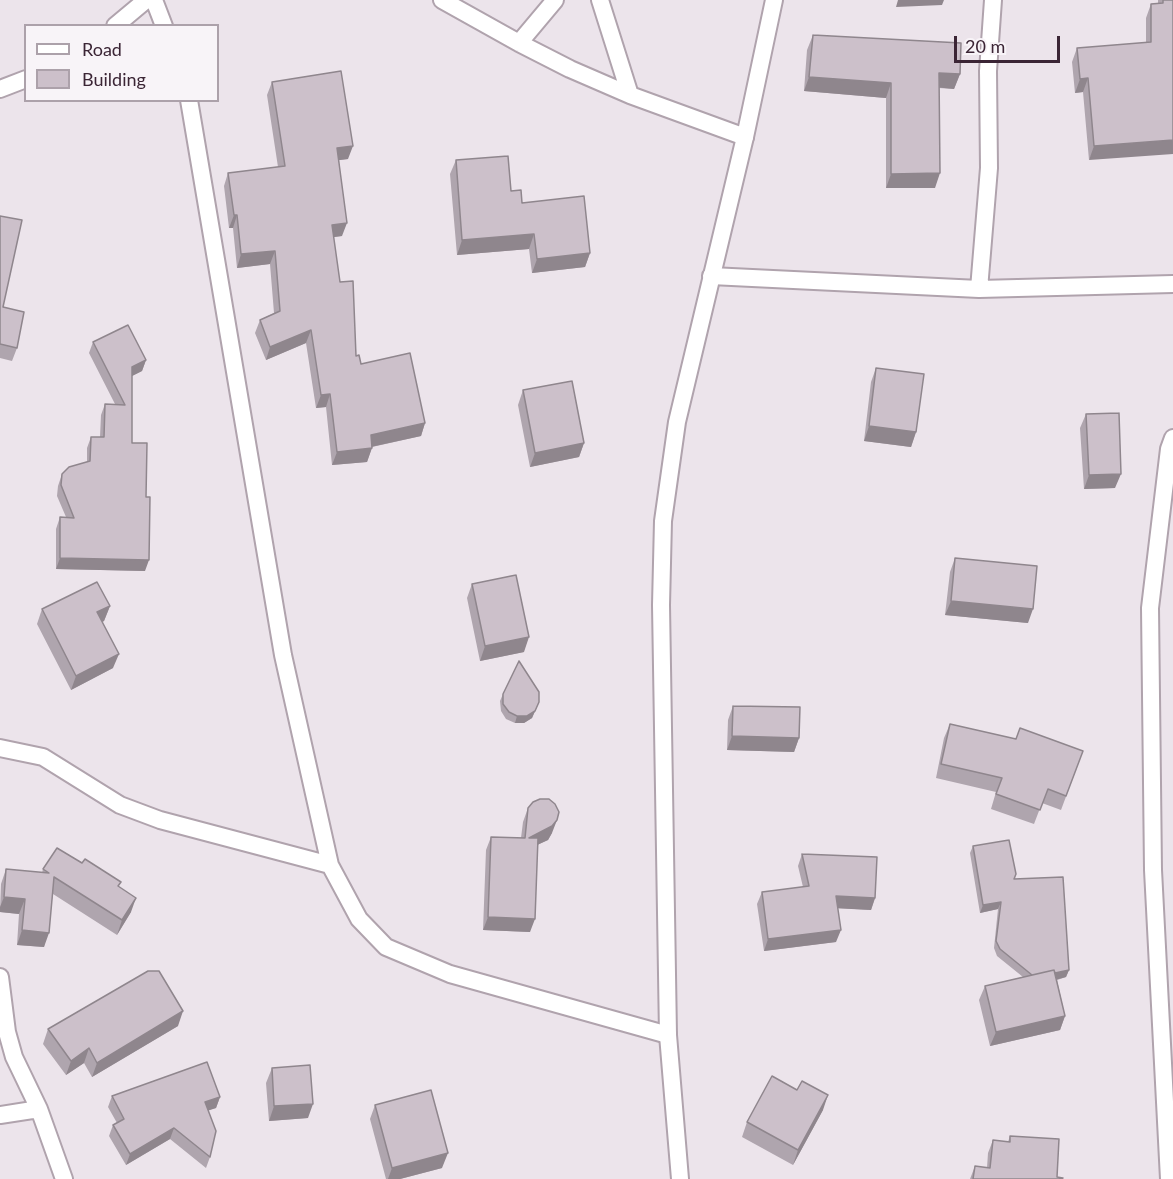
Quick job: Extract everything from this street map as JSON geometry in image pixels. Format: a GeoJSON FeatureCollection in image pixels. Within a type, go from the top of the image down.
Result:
{"type":"FeatureCollection","features":[{"type":"Feature","properties":{"kind":"street"},"geometry":{"type":"LineString","coordinates":[[117,24],[146,0]]}},
{"type":"Feature","properties":{"kind":"street"},"geometry":{"type":"LineString","coordinates":[[154,0],[163,24]]}},
{"type":"Feature","properties":{"kind":"street"},"geometry":{"type":"LineString","coordinates":[[442,0],[519,44],[630,95],[745,137]]}},
{"type":"Feature","properties":{"kind":"street"},"geometry":{"type":"LineString","coordinates":[[519,44],[555,0]]}},
{"type":"Feature","properties":{"kind":"street"},"geometry":{"type":"LineString","coordinates":[[600,0],[630,95]]}},
{"type":"Feature","properties":{"kind":"street"},"geometry":{"type":"LineString","coordinates":[[680,1179],[668,1035],[661,605],[663,521],[676,422],[745,137],[774,0]]}},
{"type":"Feature","properties":{"kind":"street"},"geometry":{"type":"LineString","coordinates":[[979,289],[989,168],[988,71],[993,0]]}},
{"type":"Feature","properties":{"kind":"street"},"geometry":{"type":"LineString","coordinates":[[0,89],[24,80]]}},
{"type":"Feature","properties":{"kind":"street"},"geometry":{"type":"LineString","coordinates":[[189,102],[283,655],[330,865],[359,919],[386,947],[450,974],[668,1035]]}},
{"type":"Feature","properties":{"kind":"street"},"geometry":{"type":"LineString","coordinates":[[711,276],[979,289],[1173,284]]}},
{"type":"Feature","properties":{"kind":"street"},"geometry":{"type":"LineString","coordinates":[[1169,1179],[1154,870],[1150,608],[1169,449],[1173,438]]}},
{"type":"Feature","properties":{"kind":"street"},"geometry":{"type":"LineString","coordinates":[[0,748],[43,757],[120,805],[160,820],[330,865]]}},
{"type":"Feature","properties":{"kind":"street"},"geometry":{"type":"LineString","coordinates":[[0,976],[7,1032],[14,1057],[39,1110],[64,1179]]}},
{"type":"Feature","properties":{"kind":"street"},"geometry":{"type":"LineString","coordinates":[[0,1115],[39,1110]]}},
{"type":"Feature","properties":{"kind":"building"},"geometry":{"type":"Polygon","coordinates":[[[1163,0],[1173,0],[1173,140],[1094,146],[1088,78],[1080,79],[1077,48],[1151,42],[1151,4],[1163,3],[1163,0]]]}},
{"type":"Feature","properties":{"kind":"building"},"geometry":{"type":"Polygon","coordinates":[[[813,35],[961,43],[960,74],[939,73],[940,173],[891,174],[891,83],[809,77],[813,35]]]}},
{"type":"Feature","properties":{"kind":"building"},"geometry":{"type":"Polygon","coordinates":[[[341,71],[353,146],[337,148],[347,223],[332,225],[340,282],[353,281],[356,356],[359,355],[361,364],[410,353],[425,423],[371,435],[372,448],[337,452],[330,394],[321,395],[311,330],[270,347],[260,320],[280,311],[275,251],[241,254],[237,215],[234,215],[228,173],[285,166],[272,82],[341,71]]]}},
{"type":"Feature","properties":{"kind":"building"},"geometry":{"type":"Polygon","coordinates":[[[508,156],[511,191],[521,190],[522,203],[584,196],[590,253],[537,259],[534,234],[462,240],[456,160],[508,156]]]}},
{"type":"Feature","properties":{"kind":"building"},"geometry":{"type":"Polygon","coordinates":[[[0,216],[22,220],[3,307],[24,312],[17,348],[0,344],[0,216]]]}},
{"type":"Feature","properties":{"kind":"building"},"geometry":{"type":"Polygon","coordinates":[[[128,325],[146,360],[132,367],[132,443],[147,443],[146,497],[150,497],[149,560],[60,558],[60,517],[74,518],[61,485],[62,474],[69,467],[90,461],[91,437],[104,437],[105,404],[125,405],[93,342],[128,325]]]}},
{"type":"Feature","properties":{"kind":"building"},"geometry":{"type":"Polygon","coordinates":[[[876,368],[924,374],[916,432],[869,426],[876,368]]]}},
{"type":"Feature","properties":{"kind":"building"},"geometry":{"type":"Polygon","coordinates":[[[572,381],[584,443],[535,453],[523,390],[572,381]]]}},
{"type":"Feature","properties":{"kind":"building"},"geometry":{"type":"Polygon","coordinates":[[[1119,413],[1121,474],[1089,475],[1086,414],[1119,413]]]}},
{"type":"Feature","properties":{"kind":"building"},"geometry":{"type":"Polygon","coordinates":[[[955,558],[1037,566],[1033,609],[951,601],[955,558]]]}},
{"type":"Feature","properties":{"kind":"building"},"geometry":{"type":"Polygon","coordinates":[[[516,575],[529,637],[485,646],[472,584],[516,575]]]}},
{"type":"Feature","properties":{"kind":"building"},"geometry":{"type":"Polygon","coordinates":[[[97,582],[110,606],[97,612],[119,654],[76,676],[42,609],[97,582]]]}},
{"type":"Feature","properties":{"kind":"building"},"geometry":{"type":"Polygon","coordinates":[[[519,661],[539,692],[539,702],[535,711],[527,716],[517,716],[509,712],[503,704],[503,694],[519,661]]]}},
{"type":"Feature","properties":{"kind":"building"},"geometry":{"type":"Polygon","coordinates":[[[733,706],[800,707],[799,738],[732,736],[733,706]]]}},
{"type":"Feature","properties":{"kind":"building"},"geometry":{"type":"Polygon","coordinates":[[[950,724],[1016,739],[1020,728],[1083,751],[1066,796],[1048,789],[1040,810],[996,794],[1002,778],[941,764],[950,724]]]}},
{"type":"Feature","properties":{"kind":"building"},"geometry":{"type":"Polygon","coordinates":[[[540,799],[549,799],[559,812],[552,826],[529,838],[538,838],[535,919],[488,917],[491,837],[525,838],[528,808],[540,799]]]}},
{"type":"Feature","properties":{"kind":"building"},"geometry":{"type":"Polygon","coordinates":[[[1009,840],[1016,874],[1014,879],[1063,877],[1069,970],[1055,973],[1054,970],[1032,975],[1000,949],[996,941],[1001,902],[983,905],[973,846],[1009,840]]]}},
{"type":"Feature","properties":{"kind":"building"},"geometry":{"type":"Polygon","coordinates":[[[57,848],[82,863],[85,859],[121,882],[118,886],[136,898],[122,920],[54,877],[49,933],[22,930],[25,899],[4,897],[6,869],[49,873],[43,869],[57,848]]]}},
{"type":"Feature","properties":{"kind":"building"},"geometry":{"type":"Polygon","coordinates":[[[802,854],[877,857],[875,898],[836,896],[841,930],[768,939],[762,892],[809,886],[802,854]]]}},
{"type":"Feature","properties":{"kind":"building"},"geometry":{"type":"Polygon","coordinates":[[[1054,970],[1065,1016],[996,1032],[985,986],[1054,970]]]}},
{"type":"Feature","properties":{"kind":"building"},"geometry":{"type":"Polygon","coordinates":[[[148,971],[159,971],[183,1011],[97,1063],[89,1048],[71,1061],[48,1029],[148,971]]]}},
{"type":"Feature","properties":{"kind":"building"},"geometry":{"type":"Polygon","coordinates":[[[207,1062],[220,1097],[205,1102],[216,1131],[210,1157],[174,1128],[130,1154],[113,1125],[124,1119],[112,1096],[207,1062]]]}},
{"type":"Feature","properties":{"kind":"building"},"geometry":{"type":"Polygon","coordinates":[[[310,1065],[313,1104],[274,1106],[272,1068],[310,1065]]]}},
{"type":"Feature","properties":{"kind":"building"},"geometry":{"type":"Polygon","coordinates":[[[772,1076],[797,1090],[802,1081],[828,1095],[798,1150],[747,1122],[772,1076]]]}},
{"type":"Feature","properties":{"kind":"building"},"geometry":{"type":"Polygon","coordinates":[[[431,1090],[448,1153],[392,1168],[375,1105],[431,1090]]]}},
{"type":"Feature","properties":{"kind":"building"},"geometry":{"type":"Polygon","coordinates":[[[1010,1136],[1059,1139],[1057,1177],[1063,1178],[973,1179],[975,1166],[990,1168],[993,1140],[1010,1142],[1010,1136]]]}}]}
